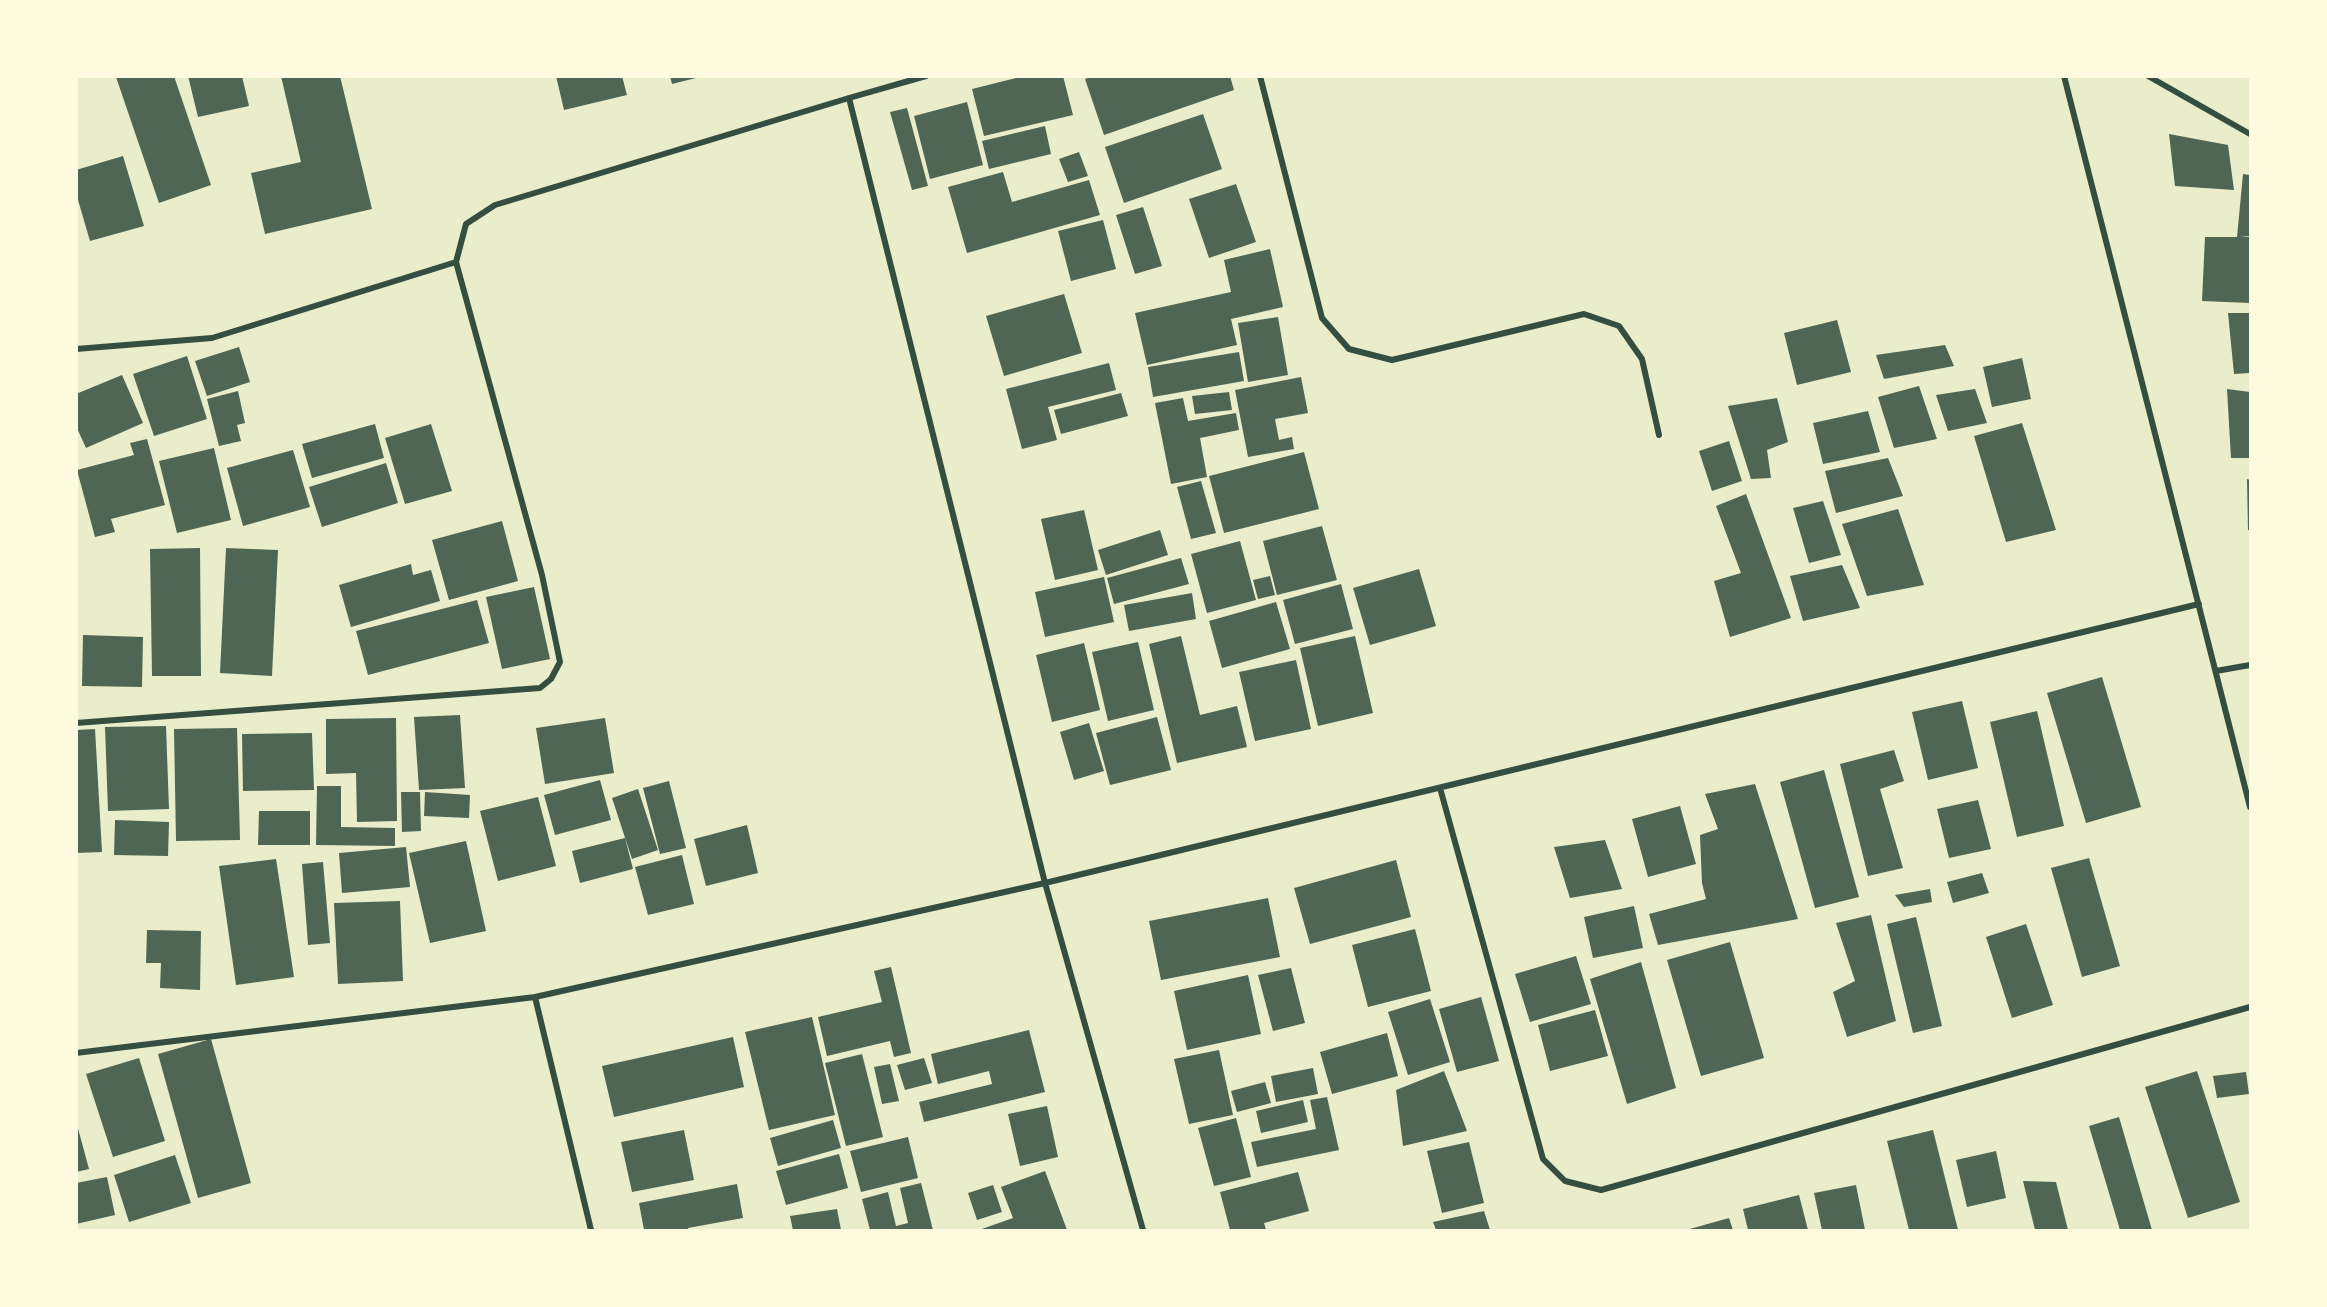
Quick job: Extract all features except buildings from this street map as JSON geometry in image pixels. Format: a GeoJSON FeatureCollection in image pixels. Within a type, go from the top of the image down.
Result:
{"type":"FeatureCollection","features":[{"type":"Feature","properties":{"kind":"street"},"geometry":{"type":"LineString","coordinates":[[76,723],[540,688],[551,678],[560,662],[542,575],[456,262],[466,224],[495,205],[926,76]]}},
{"type":"Feature","properties":{"kind":"street"},"geometry":{"type":"LineString","coordinates":[[1260,76],[1322,318],[1349,349],[1392,360],[1584,314],[1619,326],[1642,359],[1659,435]]}},
{"type":"Feature","properties":{"kind":"street"},"geometry":{"type":"LineString","coordinates":[[2064,76],[2250,807]]}},
{"type":"Feature","properties":{"kind":"street"},"geometry":{"type":"LineString","coordinates":[[2148,76],[2250,134]]}},
{"type":"Feature","properties":{"kind":"street"},"geometry":{"type":"LineString","coordinates":[[849,98],[1046,884],[1143,1230]]}},
{"type":"Feature","properties":{"kind":"street"},"geometry":{"type":"LineString","coordinates":[[76,349],[212,338],[456,262]]}},
{"type":"Feature","properties":{"kind":"street"},"geometry":{"type":"LineString","coordinates":[[76,1053],[535,997],[1046,884],[2199,604]]}},
{"type":"Feature","properties":{"kind":"street"},"geometry":{"type":"LineString","coordinates":[[2216,671],[2250,665]]}},
{"type":"Feature","properties":{"kind":"street"},"geometry":{"type":"LineString","coordinates":[[1440,788],[1543,1159],[1565,1181],[1601,1190],[2250,1007]]}},
{"type":"Feature","properties":{"kind":"street"},"geometry":{"type":"LineString","coordinates":[[535,997],[591,1230]]}}]}
